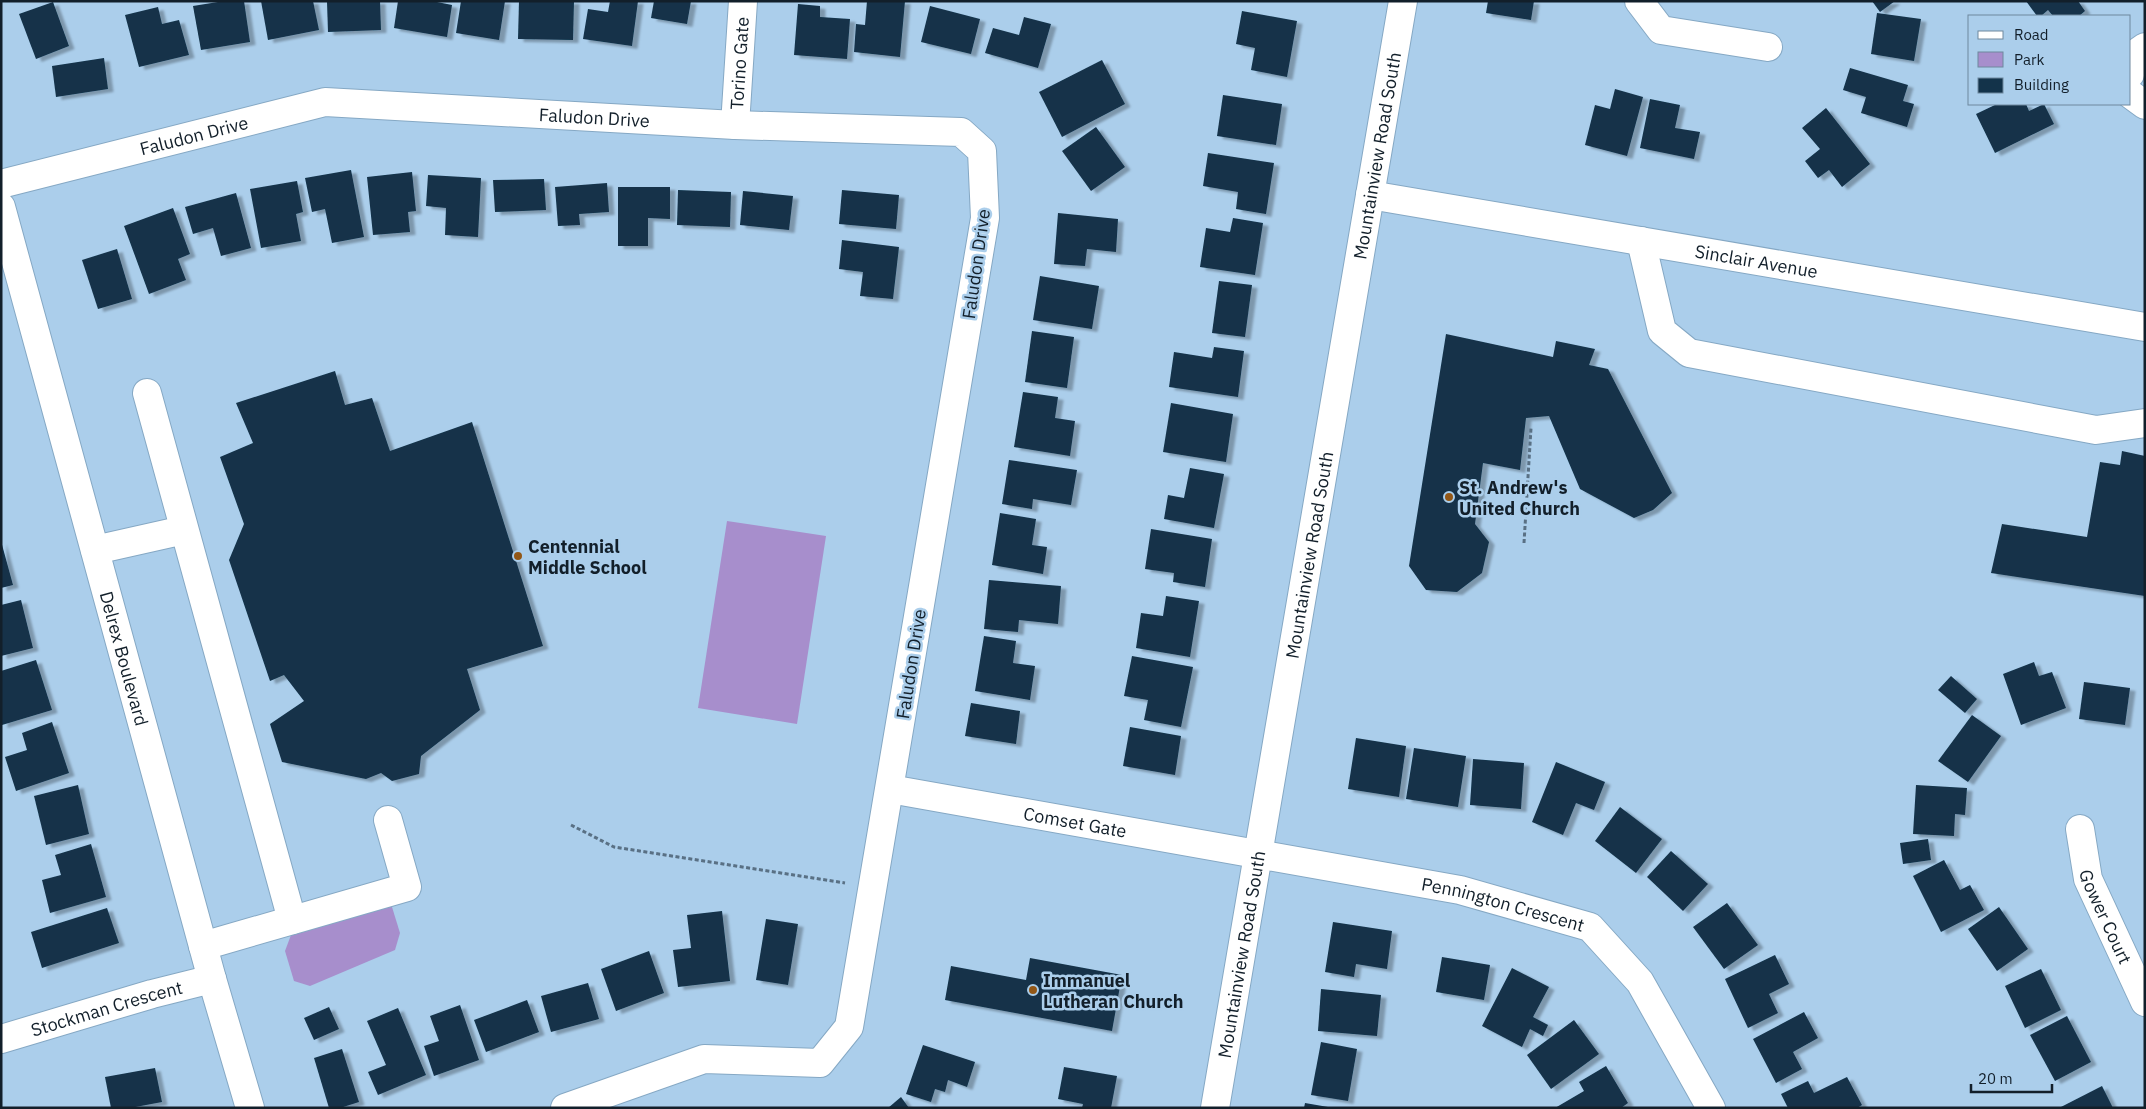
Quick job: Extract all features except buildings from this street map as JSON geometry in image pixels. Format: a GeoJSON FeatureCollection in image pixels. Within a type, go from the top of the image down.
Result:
{"type":"FeatureCollection","features":[{"type":"Feature","properties":{"kind":"street","name":"Torino Gate"},"geometry":{"type":"LineString","coordinates":[[735,125],[743,1]]}},
{"type":"Feature","properties":{"kind":"street","name":"Mountainview Road South"},"geometry":{"type":"LineString","coordinates":[[1215,1108],[1403,1]]}},
{"type":"Feature","properties":{"kind":"street"},"geometry":{"type":"LineString","coordinates":[[1639,1],[1661,30],[1768,47]]}},
{"type":"Feature","properties":{"kind":"street"},"geometry":{"type":"LineString","coordinates":[[2131,70],[2135,54],[2145,47]]}},
{"type":"Feature","properties":{"kind":"street"},"geometry":{"type":"LineString","coordinates":[[2131,95],[2145,105]]}},
{"type":"Feature","properties":{"kind":"street","name":"Faludon Drive"},"geometry":{"type":"LineString","coordinates":[[1,184],[325,102],[735,125],[961,132],[982,151],[985,218],[849,1027],[820,1063],[704,1059],[565,1108]]}},
{"type":"Feature","properties":{"kind":"street","name":"Sinclair Avenue"},"geometry":{"type":"LineString","coordinates":[[1370,195],[2145,328]]}},
{"type":"Feature","properties":{"kind":"street","name":"Delrex Boulevard"},"geometry":{"type":"LineString","coordinates":[[1,207],[212,979],[250,1108]]}},
{"type":"Feature","properties":{"kind":"street"},"geometry":{"type":"LineString","coordinates":[[1642,241],[1662,331],[1689,353],[2096,430],[2145,423]]}},
{"type":"Feature","properties":{"kind":"street"},"geometry":{"type":"LineString","coordinates":[[147,393],[292,920]]}},
{"type":"Feature","properties":{"kind":"street"},"geometry":{"type":"LineString","coordinates":[[95,550],[184,530]]}},
{"type":"Feature","properties":{"kind":"street","name":"Comset Gate"},"geometry":{"type":"LineString","coordinates":[[890,789],[1258,855]]}},
{"type":"Feature","properties":{"kind":"street"},"geometry":{"type":"LineString","coordinates":[[203,946],[408,887],[388,820]]}},
{"type":"Feature","properties":{"kind":"street","name":"Gower Court"},"geometry":{"type":"LineString","coordinates":[[2080,829],[2088,879],[2145,1002]]}},
{"type":"Feature","properties":{"kind":"street","name":"Pennington Crescent"},"geometry":{"type":"LineString","coordinates":[[1258,855],[1460,890],[1590,927],[1640,982],[1712,1108]]}},
{"type":"Feature","properties":{"kind":"street","name":"Stockman Crescent"},"geometry":{"type":"LineString","coordinates":[[1,1039],[152,994],[212,979]]}},
{"type":"Feature","properties":{"kind":"path"},"geometry":{"type":"LineString","coordinates":[[1524,543],[1531,428]]}},
{"type":"Feature","properties":{"kind":"path"},"geometry":{"type":"LineString","coordinates":[[571,824],[614,847],[873,887]]}},
{"type":"Feature","properties":{"kind":"green space"},"geometry":{"type":"Polygon","coordinates":[[[727,521],[826,536],[797,724],[698,708],[727,521]]]}},
{"type":"Feature","properties":{"kind":"green space"},"geometry":{"type":"Polygon","coordinates":[[[378,905],[392,907],[400,933],[395,950],[310,986],[294,981],[285,951],[291,935],[378,905]]]}},
{"type":"Feature","properties":{"kind":"place","name":"St. Andrew's United Church"},"geometry":{"type":"Point","coordinates":[1449,497]}},
{"type":"Feature","properties":{"kind":"place","name":"Centennial Middle School"},"geometry":{"type":"Point","coordinates":[518,556]}},
{"type":"Feature","properties":{"kind":"place","name":"Immanuel Lutheran Church"},"geometry":{"type":"Point","coordinates":[1033,990]}}]}
